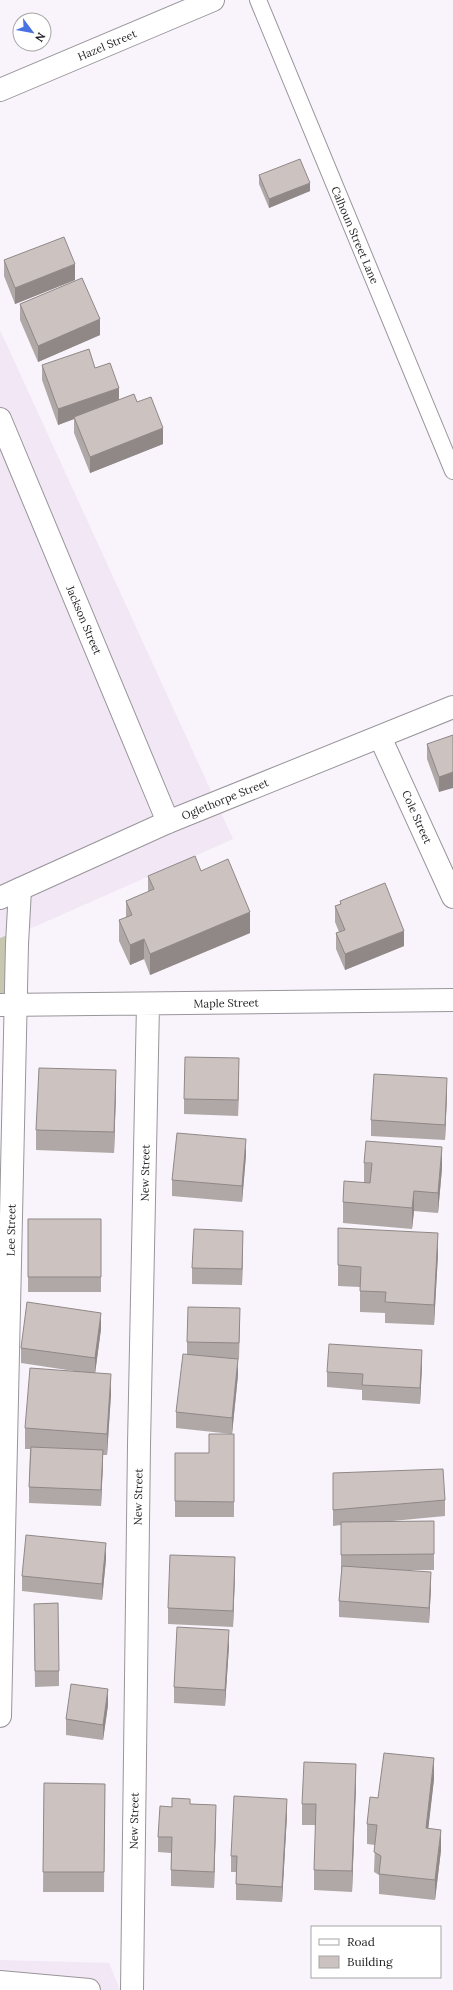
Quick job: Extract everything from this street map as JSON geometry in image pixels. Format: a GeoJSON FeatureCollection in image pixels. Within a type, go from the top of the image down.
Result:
{"type":"FeatureCollection","features":[{"type":"Feature","properties":{"kind":"street","name":"Hazel Street"},"geometry":{"type":"LineString","coordinates":[[0,90],[213,0]]}},
{"type":"Feature","properties":{"kind":"street","name":"Jackson Street"},"geometry":{"type":"LineString","coordinates":[[0,419],[168,822]]}},
{"type":"Feature","properties":{"kind":"street","name":"Oglethorpe Street"},"geometry":{"type":"LineString","coordinates":[[0,898],[168,822],[453,707]]}},
{"type":"Feature","properties":{"kind":"street","name":"Cole Street"},"geometry":{"type":"LineString","coordinates":[[380,737],[453,897]]}},
{"type":"Feature","properties":{"kind":"street","name":"Lee Street"},"geometry":{"type":"LineString","coordinates":[[0,1716],[8,1005],[20,889]]}},
{"type":"Feature","properties":{"kind":"street","name":"Maple Street"},"geometry":{"type":"LineString","coordinates":[[8,1005],[453,1000]]}},
{"type":"Feature","properties":{"kind":"street","name":"New Street"},"geometry":{"type":"LineString","coordinates":[[132,1990],[138,1445],[148,1004]]}},
{"type":"Feature","properties":{"kind":"street"},"geometry":{"type":"LineString","coordinates":[[0,1982],[89,1990]]}},
{"type":"Feature","properties":{"kind":"lane","name":"Calhoun Street Lane"},"geometry":{"type":"LineString","coordinates":[[258,0],[453,471]]}},
{"type":"Feature","properties":{"kind":"shaded area"},"geometry":{"type":"Polygon","coordinates":[[[0,330],[233,839],[0,942],[0,330]]]}},
{"type":"Feature","properties":{"kind":"shaded area"},"geometry":{"type":"Polygon","coordinates":[[[0,1960],[109,1963],[120,1990],[0,1990],[0,1960]]]}},
{"type":"Feature","properties":{"kind":"green space"},"geometry":{"type":"Polygon","coordinates":[[[13,933],[10,999],[0,999],[0,938],[13,933]]]}},
{"type":"Feature","properties":{"kind":"building"},"geometry":{"type":"Polygon","coordinates":[[[300,159],[310,183],[269,199],[259,175],[300,159]]]}},
{"type":"Feature","properties":{"kind":"building"},"geometry":{"type":"Polygon","coordinates":[[[64,237],[75,264],[15,288],[4,260],[64,237]]]}},
{"type":"Feature","properties":{"kind":"building"},"geometry":{"type":"Polygon","coordinates":[[[82,278],[100,319],[38,346],[20,304],[82,278]]]}},
{"type":"Feature","properties":{"kind":"building"},"geometry":{"type":"Polygon","coordinates":[[[89,349],[95,368],[110,363],[119,388],[58,409],[42,365],[89,349]]]}},
{"type":"Feature","properties":{"kind":"building"},"geometry":{"type":"Polygon","coordinates":[[[134,394],[137,402],[151,397],[163,428],[90,457],[74,417],[134,394]]]}},
{"type":"Feature","properties":{"kind":"building"},"geometry":{"type":"Polygon","coordinates":[[[453,735],[453,772],[439,777],[427,744],[453,735]]]}},
{"type":"Feature","properties":{"kind":"building"},"geometry":{"type":"Polygon","coordinates":[[[195,856],[201,871],[228,859],[250,912],[150,954],[144,939],[130,945],[119,920],[132,915],[126,901],[154,889],[148,876],[195,856]]]}},
{"type":"Feature","properties":{"kind":"building"},"geometry":{"type":"Polygon","coordinates":[[[385,883],[404,931],[345,954],[336,933],[345,930],[335,906],[341,904],[340,901],[385,883]]]}},
{"type":"Feature","properties":{"kind":"building"},"geometry":{"type":"Polygon","coordinates":[[[185,1057],[239,1058],[238,1100],[184,1099],[185,1057]]]}},
{"type":"Feature","properties":{"kind":"building"},"geometry":{"type":"Polygon","coordinates":[[[39,1068],[116,1070],[114,1132],[36,1130],[39,1068]]]}},
{"type":"Feature","properties":{"kind":"building"},"geometry":{"type":"Polygon","coordinates":[[[374,1074],[447,1078],[445,1125],[371,1120],[374,1074]]]}},
{"type":"Feature","properties":{"kind":"building"},"geometry":{"type":"Polygon","coordinates":[[[177,1133],[246,1139],[242,1186],[172,1180],[177,1133]]]}},
{"type":"Feature","properties":{"kind":"building"},"geometry":{"type":"Polygon","coordinates":[[[366,1141],[442,1147],[438,1193],[414,1191],[412,1208],[343,1202],[344,1181],[370,1183],[372,1163],[364,1163],[366,1141]]]}},
{"type":"Feature","properties":{"kind":"building"},"geometry":{"type":"Polygon","coordinates":[[[28,1219],[101,1219],[101,1277],[28,1277],[28,1219]]]}},
{"type":"Feature","properties":{"kind":"building"},"geometry":{"type":"Polygon","coordinates":[[[338,1228],[438,1233],[434,1305],[385,1302],[386,1292],[360,1291],[361,1267],[338,1265],[338,1228]]]}},
{"type":"Feature","properties":{"kind":"building"},"geometry":{"type":"Polygon","coordinates":[[[194,1229],[243,1231],[242,1269],[192,1268],[194,1229]]]}},
{"type":"Feature","properties":{"kind":"building"},"geometry":{"type":"Polygon","coordinates":[[[27,1302],[101,1313],[95,1358],[21,1348],[27,1302]]]}},
{"type":"Feature","properties":{"kind":"building"},"geometry":{"type":"Polygon","coordinates":[[[188,1307],[240,1308],[239,1343],[187,1342],[188,1307]]]}},
{"type":"Feature","properties":{"kind":"building"},"geometry":{"type":"Polygon","coordinates":[[[329,1344],[422,1350],[420,1388],[362,1385],[363,1374],[327,1372],[329,1344]]]}},
{"type":"Feature","properties":{"kind":"building"},"geometry":{"type":"Polygon","coordinates":[[[183,1354],[238,1359],[232,1418],[176,1412],[183,1354]]]}},
{"type":"Feature","properties":{"kind":"building"},"geometry":{"type":"Polygon","coordinates":[[[30,1368],[111,1374],[107,1434],[25,1428],[30,1368]]]}},
{"type":"Feature","properties":{"kind":"building"},"geometry":{"type":"Polygon","coordinates":[[[209,1434],[234,1434],[234,1502],[175,1501],[175,1453],[209,1453],[209,1434]]]}},
{"type":"Feature","properties":{"kind":"building"},"geometry":{"type":"Polygon","coordinates":[[[31,1447],[103,1450],[101,1490],[29,1487],[31,1447]]]}},
{"type":"Feature","properties":{"kind":"building"},"geometry":{"type":"Polygon","coordinates":[[[443,1469],[445,1500],[333,1510],[333,1473],[443,1469]]]}},
{"type":"Feature","properties":{"kind":"building"},"geometry":{"type":"Polygon","coordinates":[[[434,1521],[434,1554],[341,1555],[341,1522],[434,1521]]]}},
{"type":"Feature","properties":{"kind":"building"},"geometry":{"type":"Polygon","coordinates":[[[26,1535],[106,1543],[102,1584],[22,1576],[26,1535]]]}},
{"type":"Feature","properties":{"kind":"building"},"geometry":{"type":"Polygon","coordinates":[[[170,1555],[235,1557],[233,1611],[168,1608],[170,1555]]]}},
{"type":"Feature","properties":{"kind":"building"},"geometry":{"type":"Polygon","coordinates":[[[342,1566],[431,1572],[429,1608],[339,1601],[342,1566]]]}},
{"type":"Feature","properties":{"kind":"building"},"geometry":{"type":"Polygon","coordinates":[[[58,1603],[59,1671],[35,1671],[34,1604],[58,1603]]]}},
{"type":"Feature","properties":{"kind":"building"},"geometry":{"type":"Polygon","coordinates":[[[177,1627],[229,1630],[225,1690],[174,1687],[177,1627]]]}},
{"type":"Feature","properties":{"kind":"building"},"geometry":{"type":"Polygon","coordinates":[[[71,1684],[108,1689],[103,1725],[66,1719],[71,1684]]]}},
{"type":"Feature","properties":{"kind":"building"},"geometry":{"type":"Polygon","coordinates":[[[384,1753],[434,1758],[426,1828],[441,1830],[435,1880],[379,1874],[381,1856],[374,1852],[377,1825],[367,1824],[370,1797],[378,1798],[384,1753]]]}},
{"type":"Feature","properties":{"kind":"building"},"geometry":{"type":"Polygon","coordinates":[[[304,1762],[356,1764],[352,1871],[314,1870],[316,1804],[302,1804],[304,1762]]]}},
{"type":"Feature","properties":{"kind":"building"},"geometry":{"type":"Polygon","coordinates":[[[44,1783],[105,1784],[104,1872],[43,1872],[44,1783]]]}},
{"type":"Feature","properties":{"kind":"building"},"geometry":{"type":"Polygon","coordinates":[[[234,1796],[287,1799],[282,1887],[236,1884],[237,1856],[231,1856],[234,1796]]]}},
{"type":"Feature","properties":{"kind":"building"},"geometry":{"type":"Polygon","coordinates":[[[172,1798],[190,1799],[190,1804],[216,1805],[214,1872],[171,1870],[172,1837],[158,1837],[160,1806],[172,1807],[172,1798]]]}}]}
